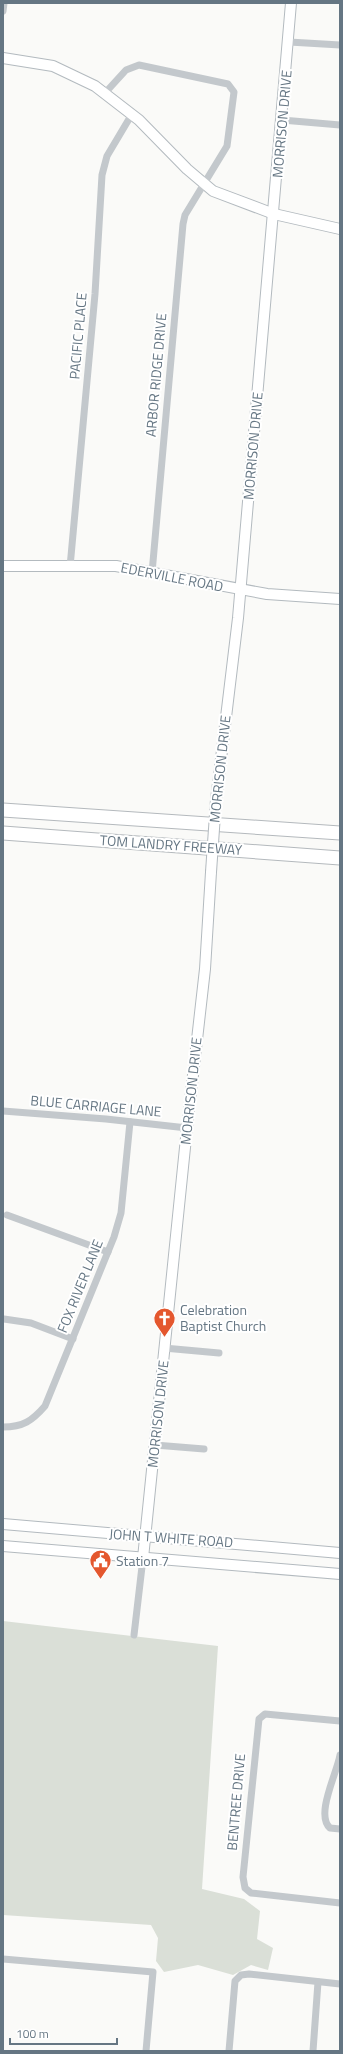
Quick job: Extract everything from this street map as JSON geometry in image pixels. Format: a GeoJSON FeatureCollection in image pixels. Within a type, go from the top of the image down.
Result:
{"type":"FeatureCollection","features":[{"type":"Feature","properties":{"kind":"highway","name":"TOM LANDRY FREEWAY"},"geometry":{"type":"LineString","coordinates":[[3,810],[340,833]]}},
{"type":"Feature","properties":{"kind":"highway","name":"TOM LANDRY FREEWAY"},"geometry":{"type":"LineString","coordinates":[[3,833],[340,858]]}},
{"type":"Feature","properties":{"kind":"street"},"geometry":{"type":"LineString","coordinates":[[3,11],[4,3]]}},
{"type":"Feature","properties":{"kind":"street","name":"MORRISON DRIVE"},"geometry":{"type":"LineString","coordinates":[[143,1558],[187,1128],[205,969],[216,800],[239,590],[274,214],[291,3]]}},
{"type":"Feature","properties":{"kind":"street"},"geometry":{"type":"LineString","coordinates":[[289,42],[340,45]]}},
{"type":"Feature","properties":{"kind":"street"},"geometry":{"type":"LineString","coordinates":[[3,58],[53,66],[84,80],[105,93],[132,114],[187,169],[213,191],[274,214],[340,230]]}},
{"type":"Feature","properties":{"kind":"street","name":"ARBOR RIDGE DRIVE"},"geometry":{"type":"LineString","coordinates":[[105,93],[126,70],[139,65],[228,84],[233,88],[234,101],[228,146],[185,215],[183,224],[152,573]]}},
{"type":"Feature","properties":{"kind":"street","name":"PACIFIC PLACE"},"geometry":{"type":"LineString","coordinates":[[70,567],[95,294],[102,175],[107,156],[132,114]]}},
{"type":"Feature","properties":{"kind":"street"},"geometry":{"type":"LineString","coordinates":[[282,120],[340,125]]}},
{"type":"Feature","properties":{"kind":"street","name":"EDERVILLE ROAD"},"geometry":{"type":"LineString","coordinates":[[3,566],[116,566],[239,590],[267,594],[340,599]]}},
{"type":"Feature","properties":{"kind":"street","name":"BLUE CARRIAGE LANE"},"geometry":{"type":"LineString","coordinates":[[3,1111],[187,1128]]}},
{"type":"Feature","properties":{"kind":"street","name":"FOX RIVER LANE"},"geometry":{"type":"LineString","coordinates":[[3,1427],[16,1427],[28,1422],[45,1406],[73,1339],[108,1252],[121,1213],[130,1122]]}},
{"type":"Feature","properties":{"kind":"street"},"geometry":{"type":"LineString","coordinates":[[7,1215],[108,1252]]}},
{"type":"Feature","properties":{"kind":"street"},"geometry":{"type":"LineString","coordinates":[[4,1320],[31,1323],[73,1339]]}},
{"type":"Feature","properties":{"kind":"street"},"geometry":{"type":"LineString","coordinates":[[164,1348],[219,1353]]}},
{"type":"Feature","properties":{"kind":"street"},"geometry":{"type":"LineString","coordinates":[[155,1445],[204,1449]]}},
{"type":"Feature","properties":{"kind":"street","name":"JOHN T WHITE ROAD"},"geometry":{"type":"LineString","coordinates":[[3,1524],[340,1553]]}},
{"type":"Feature","properties":{"kind":"street","name":"JOHN T WHITE ROAD"},"geometry":{"type":"LineString","coordinates":[[3,1546],[340,1574]]}},
{"type":"Feature","properties":{"kind":"street"},"geometry":{"type":"LineString","coordinates":[[134,1635],[143,1558]]}},
{"type":"Feature","properties":{"kind":"street","name":"BENTREE DRIVE"},"geometry":{"type":"LineString","coordinates":[[340,1721],[265,1714],[258,1719],[243,1878],[245,1888],[251,1892],[261,1895],[340,1903]]}},
{"type":"Feature","properties":{"kind":"street"},"geometry":{"type":"LineString","coordinates":[[340,1755],[338,1768],[327,1796],[324,1818],[330,1828],[340,1829]]}},
{"type":"Feature","properties":{"kind":"street"},"geometry":{"type":"LineString","coordinates":[[3,1959],[153,1972],[146,2051]]}},
{"type":"Feature","properties":{"kind":"street"},"geometry":{"type":"LineString","coordinates":[[230,2051],[235,1981],[241,1976],[249,1974],[340,1984]]}},
{"type":"Feature","properties":{"kind":"street"},"geometry":{"type":"LineString","coordinates":[[313,2051],[318,1982]]}},
{"type":"Feature","properties":{"kind":"shaded area"},"geometry":{"type":"Polygon","coordinates":[[[3,1621],[218,1646],[202,1889],[244,1899],[260,1911],[257,1939],[273,1948],[268,1970],[251,1965],[233,1975],[198,1965],[164,1972],[156,1961],[158,1938],[151,1925],[3,1915],[3,1621]]]}},
{"type":"Feature","properties":{"kind":"place","name":"Celebration Baptist Church"},"geometry":{"type":"Point","coordinates":[165,1338]}},
{"type":"Feature","properties":{"kind":"place","name":"Station 7"},"geometry":{"type":"Point","coordinates":[101,1580]}}]}
